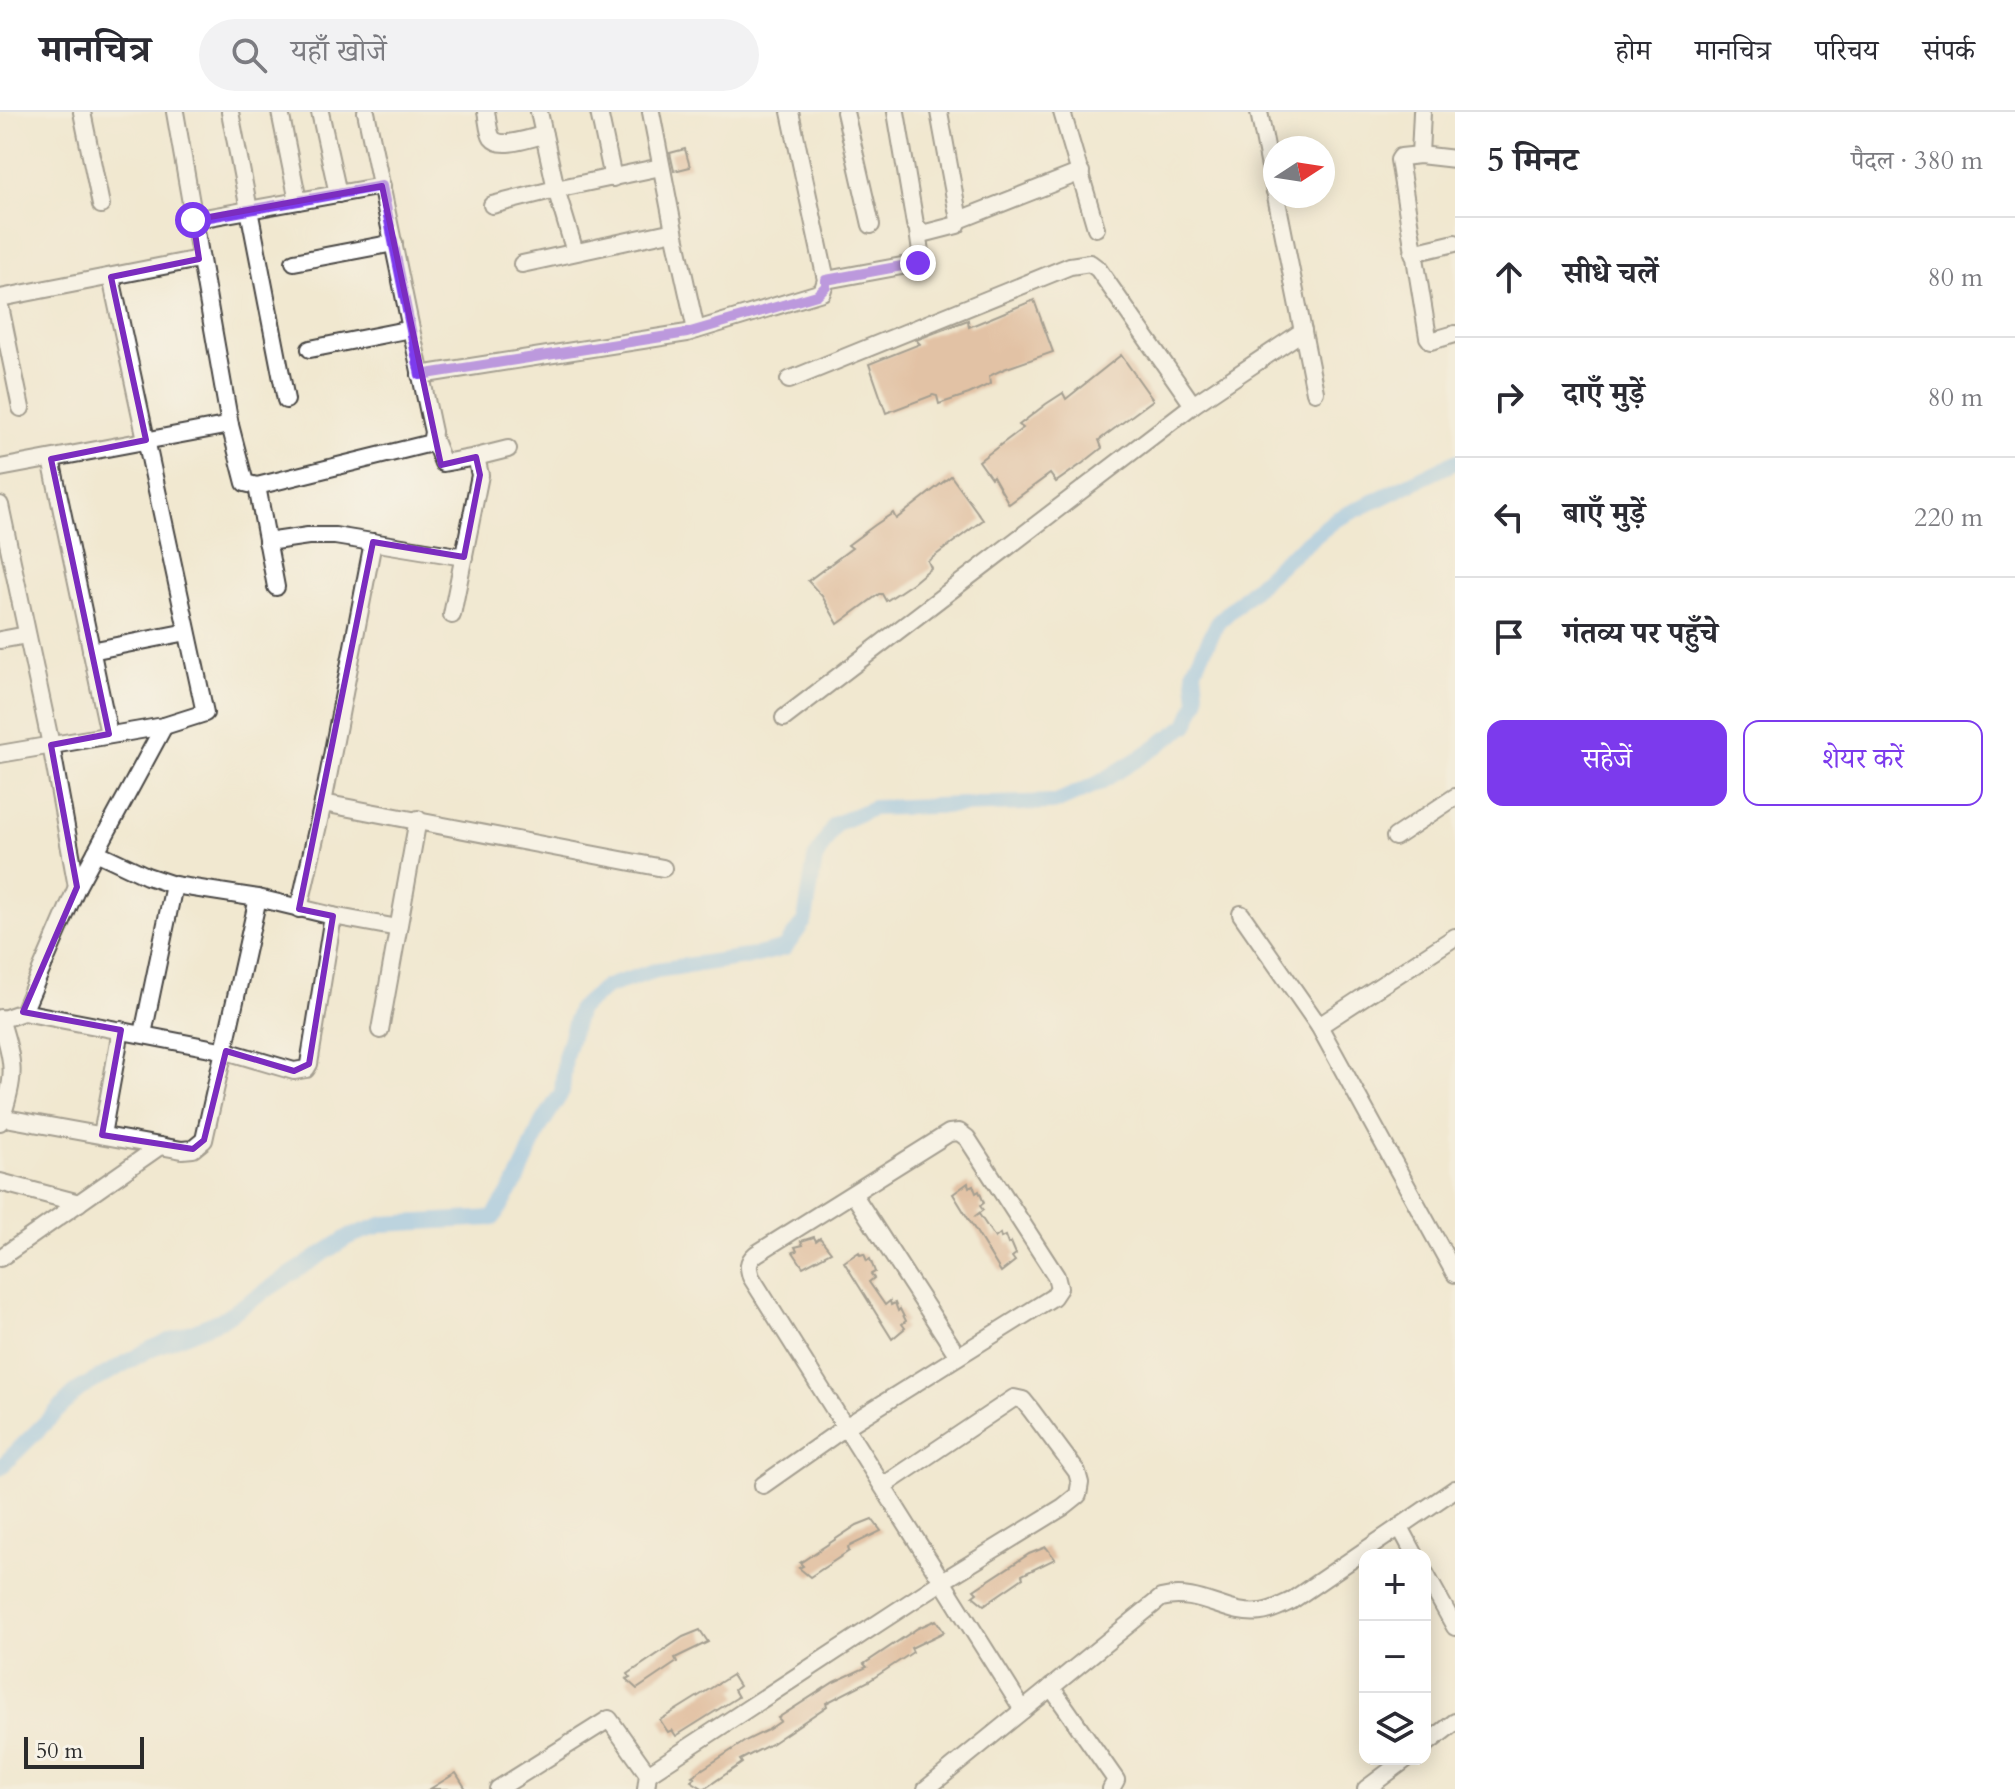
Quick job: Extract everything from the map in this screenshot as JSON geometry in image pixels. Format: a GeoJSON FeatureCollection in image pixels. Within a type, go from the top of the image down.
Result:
{"type":"FeatureCollection","features":[{"type":"Feature","properties":{"kind":"street"},"geometry":{"type":"LineString","coordinates":[[82,112],[101,205]]}},
{"type":"Feature","properties":{"kind":"street"},"geometry":{"type":"LineString","coordinates":[[175,112],[230,425],[245,483],[257,486],[425,445],[433,438]]}},
{"type":"Feature","properties":{"kind":"street"},"geometry":{"type":"LineString","coordinates":[[230,112],[286,400]]}},
{"type":"Feature","properties":{"kind":"street"},"geometry":{"type":"LineString","coordinates":[[280,112],[298,201]]}},
{"type":"Feature","properties":{"kind":"street"},"geometry":{"type":"LineString","coordinates":[[320,112],[338,194]]}},
{"type":"Feature","properties":{"kind":"street"},"geometry":{"type":"LineString","coordinates":[[366,112],[433,438],[443,463],[508,449]]}},
{"type":"Feature","properties":{"kind":"street"},"geometry":{"type":"LineString","coordinates":[[486,112],[495,142],[544,135]]}},
{"type":"Feature","properties":{"kind":"street"},"geometry":{"type":"LineString","coordinates":[[539,112],[556,189],[575,252]]}},
{"type":"Feature","properties":{"kind":"street"},"geometry":{"type":"LineString","coordinates":[[599,112],[613,178]]}},
{"type":"Feature","properties":{"kind":"street"},"geometry":{"type":"LineString","coordinates":[[651,112],[696,330]]}},
{"type":"Feature","properties":{"kind":"street"},"geometry":{"type":"LineString","coordinates":[[420,375],[696,330],[817,295],[826,286],[826,280],[790,112]]}},
{"type":"Feature","properties":{"kind":"street"},"geometry":{"type":"LineString","coordinates":[[845,112],[871,225]]}},
{"type":"Feature","properties":{"kind":"street"},"geometry":{"type":"LineString","coordinates":[[826,280],[918,263],[922,259],[896,112]]}},
{"type":"Feature","properties":{"kind":"street"},"geometry":{"type":"LineString","coordinates":[[918,231],[922,234],[951,228],[959,220],[939,112]]}},
{"type":"Feature","properties":{"kind":"street"},"geometry":{"type":"LineString","coordinates":[[1062,112],[1096,228]]}},
{"type":"Feature","properties":{"kind":"street"},"geometry":{"type":"LineString","coordinates":[[1259,112],[1264,136]]}},
{"type":"Feature","properties":{"kind":"street"},"geometry":{"type":"LineString","coordinates":[[1420,155],[1422,112]]}},
{"type":"Feature","properties":{"kind":"street"},"geometry":{"type":"LineString","coordinates":[[1455,159],[1420,155],[1401,157],[1399,160],[1428,337],[1431,341],[1455,334]]}},
{"type":"Feature","properties":{"kind":"street"},"geometry":{"type":"LineString","coordinates":[[492,205],[661,167]]}},
{"type":"Feature","properties":{"kind":"street"},"geometry":{"type":"LineString","coordinates":[[959,220],[1081,172]]}},
{"type":"Feature","properties":{"kind":"street"},"geometry":{"type":"LineString","coordinates":[[193,220],[382,186]]}},
{"type":"Feature","properties":{"kind":"street"},"geometry":{"type":"LineString","coordinates":[[1278,208],[1315,392]]}},
{"type":"Feature","properties":{"kind":"street"},"geometry":{"type":"LineString","coordinates":[[522,264],[674,231]]}},
{"type":"Feature","properties":{"kind":"street"},"geometry":{"type":"LineString","coordinates":[[294,262],[394,243]]}},
{"type":"Feature","properties":{"kind":"street"},"geometry":{"type":"LineString","coordinates":[[1413,253],[1455,243]]}},
{"type":"Feature","properties":{"kind":"street"},"geometry":{"type":"LineString","coordinates":[[0,298],[199,259]]}},
{"type":"Feature","properties":{"kind":"street"},"geometry":{"type":"LineString","coordinates":[[789,380],[1070,266],[1090,263],[1098,269],[1193,405]]}},
{"type":"Feature","properties":{"kind":"street"},"geometry":{"type":"LineString","coordinates":[[0,754],[164,726],[205,713],[111,277]]}},
{"type":"Feature","properties":{"kind":"street"},"geometry":{"type":"LineString","coordinates":[[0,306],[21,408]]}},
{"type":"Feature","properties":{"kind":"street"},"geometry":{"type":"LineString","coordinates":[[310,349],[411,329]]}},
{"type":"Feature","properties":{"kind":"street"},"geometry":{"type":"LineString","coordinates":[[784,718],[1193,405],[1303,331]]}},
{"type":"Feature","properties":{"kind":"street"},"geometry":{"type":"LineString","coordinates":[[0,468],[230,425]]}},
{"type":"Feature","properties":{"kind":"street"},"geometry":{"type":"LineString","coordinates":[[452,615],[480,475],[476,457]]}},
{"type":"Feature","properties":{"kind":"street"},"geometry":{"type":"LineString","coordinates":[[51,459],[109,734]]}},
{"type":"Feature","properties":{"kind":"street"},"geometry":{"type":"LineString","coordinates":[[257,486],[276,587]]}},
{"type":"Feature","properties":{"kind":"street"},"geometry":{"type":"LineString","coordinates":[[0,505],[51,745],[77,887]]}},
{"type":"Feature","properties":{"kind":"street"},"geometry":{"type":"LineString","coordinates":[[267,542],[325,536],[464,557]]}},
{"type":"Feature","properties":{"kind":"street"},"geometry":{"type":"LineString","coordinates":[[299,909],[323,803],[373,542]]}},
{"type":"Feature","properties":{"kind":"street"},"geometry":{"type":"LineString","coordinates":[[91,651],[187,632]]}},
{"type":"Feature","properties":{"kind":"street"},"geometry":{"type":"LineString","coordinates":[[0,640],[27,635]]}},
{"type":"Feature","properties":{"kind":"street"},"geometry":{"type":"LineString","coordinates":[[23,1012],[77,887],[164,726]]}},
{"type":"Feature","properties":{"kind":"street"},"geometry":{"type":"LineString","coordinates":[[1395,837],[1455,797]]}},
{"type":"Feature","properties":{"kind":"street"},"geometry":{"type":"LineString","coordinates":[[323,803],[663,868]]}},
{"type":"Feature","properties":{"kind":"street"},"geometry":{"type":"LineString","coordinates":[[380,1030],[418,819]]}},
{"type":"Feature","properties":{"kind":"street"},"geometry":{"type":"LineString","coordinates":[[96,852],[174,885],[258,898],[398,928]]}},
{"type":"Feature","properties":{"kind":"street"},"geometry":{"type":"LineString","coordinates":[[143,1034],[174,885]]}},
{"type":"Feature","properties":{"kind":"street"},"geometry":{"type":"LineString","coordinates":[[258,898],[226,1051],[204,1140],[193,1149],[160,1146],[1,1118],[13,1081],[10,1049],[0,1019],[23,1012],[226,1051],[294,1071],[306,1069],[333,916]]}},
{"type":"Feature","properties":{"kind":"street"},"geometry":{"type":"LineString","coordinates":[[1241,914],[1319,1026],[1455,1274]]}},
{"type":"Feature","properties":{"kind":"street"},"geometry":{"type":"LineString","coordinates":[[1319,1026],[1455,937]]}},
{"type":"Feature","properties":{"kind":"street"},"geometry":{"type":"LineString","coordinates":[[102,1135],[121,1030]]}},
{"type":"Feature","properties":{"kind":"street"},"geometry":{"type":"LineString","coordinates":[[763,1485],[847,1426],[1053,1297],[1059,1288],[1056,1276],[967,1138],[959,1132],[949,1133],[756,1254],[748,1267],[751,1277],[847,1426],[1023,1710]]}},
{"type":"Feature","properties":{"kind":"street"},"geometry":{"type":"LineString","coordinates":[[0,1258],[160,1146]]}},
{"type":"Feature","properties":{"kind":"street"},"geometry":{"type":"LineString","coordinates":[[0,1182],[79,1203]]}},
{"type":"Feature","properties":{"kind":"street"},"geometry":{"type":"LineString","coordinates":[[854,1195],[958,1356]]}},
{"type":"Feature","properties":{"kind":"street"},"geometry":{"type":"LineString","coordinates":[[498,1789],[609,1719],[647,1782],[941,1582],[1063,1507],[1078,1495],[1080,1483],[1077,1472],[1031,1410],[1023,1400],[1014,1398],[883,1486]]}},
{"type":"Feature","properties":{"kind":"street"},"geometry":{"type":"LineString","coordinates":[[926,1789],[1161,1598],[1178,1594],[1243,1611],[1258,1613],[1272,1610],[1291,1601],[1455,1489]]}},
{"type":"Feature","properties":{"kind":"street"},"geometry":{"type":"LineString","coordinates":[[1400,1527],[1412,1549]]}},
{"type":"Feature","properties":{"kind":"street"},"geometry":{"type":"LineString","coordinates":[[1431,1584],[1455,1627]]}},
{"type":"Feature","properties":{"kind":"street"},"geometry":{"type":"LineString","coordinates":[[1051,1687],[1116,1780],[1111,1789]]}},
{"type":"Feature","properties":{"kind":"street"},"geometry":{"type":"LineString","coordinates":[[1431,1740],[1455,1722]]}},
{"type":"Feature","properties":{"kind":"street"},"geometry":{"type":"LineString","coordinates":[[1366,1789],[1398,1765]]}},
{"type":"Feature","properties":{"kind":"highlighted area"},"geometry":{"type":"Polygon","coordinates":[[[382,186],[441,465],[476,457],[480,475],[464,557],[373,542],[299,909],[333,916],[309,1064],[294,1071],[226,1051],[204,1140],[193,1149],[102,1135],[121,1030],[23,1012],[77,887],[51,745],[109,734],[51,459],[146,440],[111,277],[199,259],[193,220],[382,186]]]}},
{"type":"Feature","properties":{"kind":"building"},"geometry":{"type":"Polygon","coordinates":[[[685,149],[690,167],[674,171],[670,153],[685,149]]]}},
{"type":"Feature","properties":{"kind":"building"},"geometry":{"type":"Polygon","coordinates":[[[1034,300],[1053,352],[989,376],[990,384],[969,394],[939,404],[937,396],[933,395],[886,413],[869,364],[920,344],[916,340],[968,320],[969,327],[1034,300]]]}},
{"type":"Feature","properties":{"kind":"building"},"geometry":{"type":"Polygon","coordinates":[[[1121,355],[1153,400],[1099,440],[1102,448],[1083,463],[1056,482],[1050,474],[1009,504],[993,476],[991,478],[979,461],[1023,428],[1019,425],[1046,404],[1063,393],[1066,399],[1121,355]]]}},
{"type":"Feature","properties":{"kind":"building"},"geometry":{"type":"Polygon","coordinates":[[[951,476],[983,520],[928,561],[931,568],[913,583],[886,601],[879,594],[838,624],[822,596],[808,581],[852,548],[848,545],[875,525],[893,513],[896,519],[951,476]]]}},
{"type":"Feature","properties":{"kind":"building"},"geometry":{"type":"Polygon","coordinates":[[[968,1183],[969,1187],[973,1185],[976,1193],[979,1191],[984,1203],[980,1206],[983,1210],[974,1217],[979,1214],[995,1238],[1000,1234],[1001,1238],[1005,1236],[1016,1254],[1012,1257],[1015,1261],[1001,1272],[953,1194],[968,1183]]]}},
{"type":"Feature","properties":{"kind":"building"},"geometry":{"type":"Polygon","coordinates":[[[814,1237],[816,1241],[820,1238],[831,1252],[803,1267],[793,1252],[797,1251],[795,1247],[803,1245],[801,1241],[814,1237]]]}},
{"type":"Feature","properties":{"kind":"building"},"geometry":{"type":"Polygon","coordinates":[[[859,1252],[860,1255],[864,1254],[867,1261],[870,1259],[875,1272],[871,1274],[874,1278],[869,1282],[885,1305],[890,1301],[891,1305],[895,1303],[906,1321],[902,1324],[905,1328],[892,1339],[844,1262],[859,1252]]]}},
{"type":"Feature","properties":{"kind":"building"},"geometry":{"type":"Polygon","coordinates":[[[872,1519],[881,1531],[848,1547],[849,1551],[810,1577],[799,1568],[803,1566],[800,1563],[857,1525],[872,1519]]]}},
{"type":"Feature","properties":{"kind":"building"},"geometry":{"type":"Polygon","coordinates":[[[1046,1547],[1055,1559],[1022,1575],[1023,1578],[984,1605],[973,1596],[977,1593],[974,1590],[1029,1554],[1046,1547]]]}},
{"type":"Feature","properties":{"kind":"building"},"geometry":{"type":"Polygon","coordinates":[[[936,1620],[944,1632],[911,1648],[913,1652],[869,1681],[826,1703],[827,1706],[771,1744],[740,1760],[742,1763],[704,1789],[691,1781],[695,1778],[692,1776],[781,1721],[778,1718],[834,1682],[867,1667],[864,1664],[918,1628],[936,1620]]]}},
{"type":"Feature","properties":{"kind":"building"},"geometry":{"type":"Polygon","coordinates":[[[700,1630],[708,1642],[675,1658],[677,1662],[637,1689],[626,1679],[630,1677],[628,1674],[683,1637],[700,1630]]]}},
{"type":"Feature","properties":{"kind":"building"},"geometry":{"type":"Polygon","coordinates":[[[732,1675],[739,1686],[734,1690],[738,1697],[676,1736],[672,1730],[668,1732],[660,1720],[732,1675]]]}},
{"type":"Feature","properties":{"kind":"building"},"geometry":{"type":"Polygon","coordinates":[[[456,1773],[466,1789],[430,1789],[456,1773]]]}},
{"type":"Feature","properties":{"kind":"waterway"},"geometry":{"type":"LineString","coordinates":[[0,1468],[78,1390],[150,1349],[221,1320],[348,1237],[384,1224],[493,1218],[518,1179],[540,1127],[562,1092],[565,1057],[579,1009],[606,987],[657,970],[753,956],[785,948],[805,920],[815,859],[835,824],[873,808],[1056,802],[1099,783],[1187,725],[1197,701],[1194,670],[1218,622],[1283,562],[1335,520],[1455,462]]}},
{"type":"Feature","properties":{"kind":"route"},"geometry":{"type":"LineString","coordinates":[[193,220],[382,186],[420,375],[687,333],[817,295],[826,286],[826,280],[918,263]]}}]}
